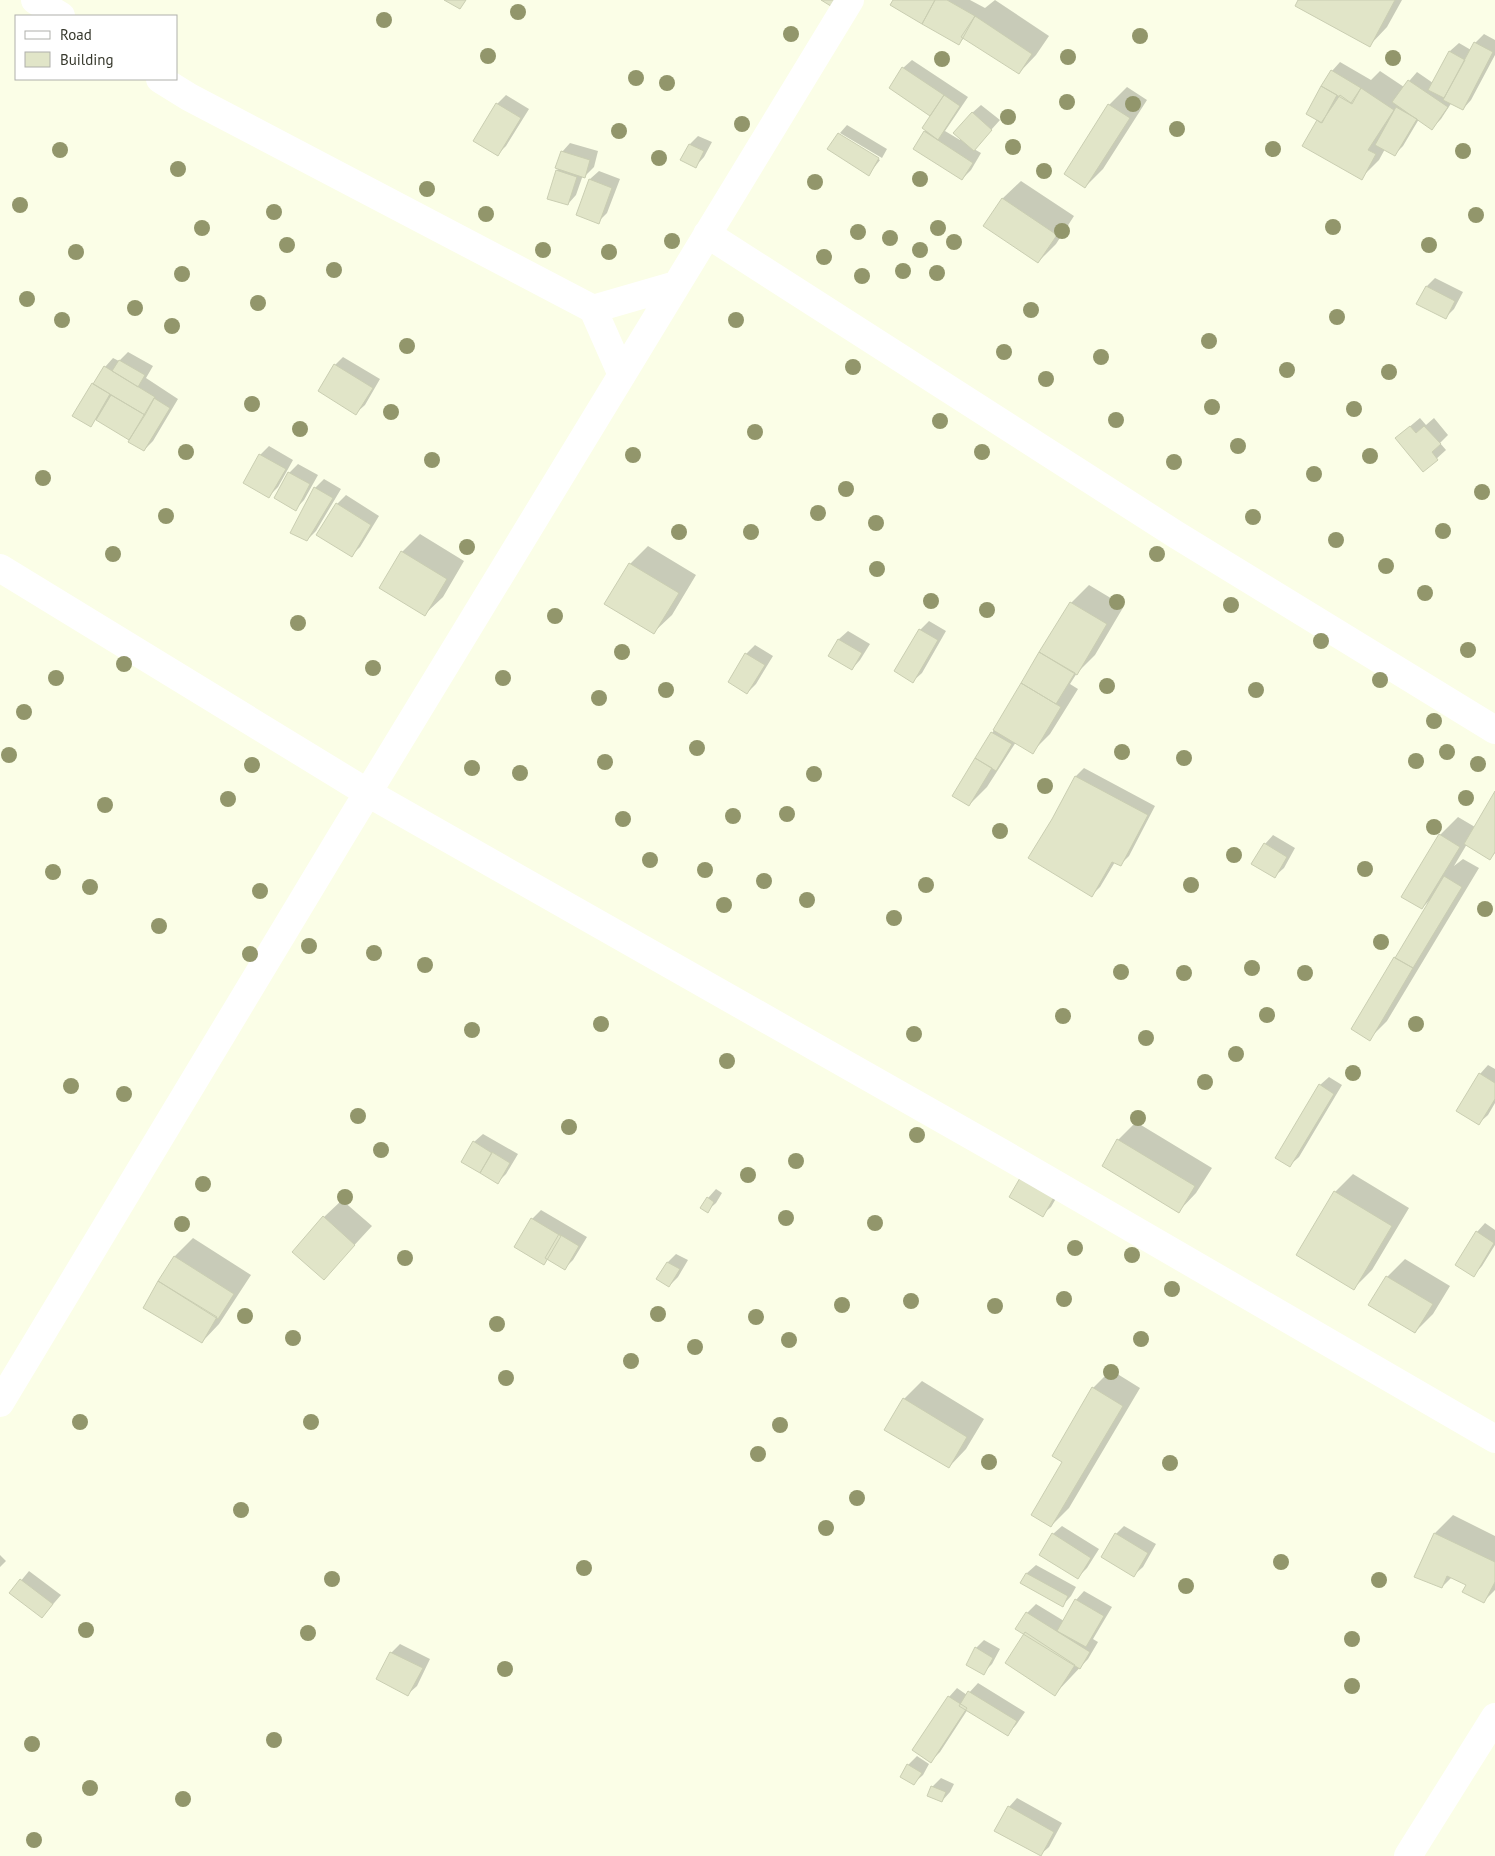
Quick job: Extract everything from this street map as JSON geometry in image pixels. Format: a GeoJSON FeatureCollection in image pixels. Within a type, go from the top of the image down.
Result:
{"type":"FeatureCollection","features":[{"type":"Feature","properties":{"kind":"street"},"geometry":{"type":"LineString","coordinates":[[35,0],[59,15]]}},
{"type":"Feature","properties":{"kind":"street"},"geometry":{"type":"LineString","coordinates":[[0,1403],[850,0]]}},
{"type":"Feature","properties":{"kind":"street"},"geometry":{"type":"LineString","coordinates":[[162,80],[189,97],[593,309],[622,375]]}},
{"type":"Feature","properties":{"kind":"street"},"geometry":{"type":"LineString","coordinates":[[707,234],[1175,534],[1495,730]]}},
{"type":"Feature","properties":{"kind":"street"},"geometry":{"type":"LineString","coordinates":[[593,309],[676,285]]}},
{"type":"Feature","properties":{"kind":"street"},"geometry":{"type":"LineString","coordinates":[[0,568],[368,793],[994,1148],[1495,1439]]}},
{"type":"Feature","properties":{"kind":"street"},"geometry":{"type":"LineString","coordinates":[[1408,1856],[1495,1718]]}},
{"type":"Feature","properties":{"kind":"building"},"geometry":{"type":"Polygon","coordinates":[[[444,0],[466,0],[460,9],[444,0]]]}},
{"type":"Feature","properties":{"kind":"building"},"geometry":{"type":"Polygon","coordinates":[[[821,0],[839,0],[834,8],[821,0]]]}},
{"type":"Feature","properties":{"kind":"building"},"geometry":{"type":"Polygon","coordinates":[[[893,0],[935,0],[922,24],[890,5],[893,0]]]}},
{"type":"Feature","properties":{"kind":"building"},"geometry":{"type":"Polygon","coordinates":[[[935,0],[947,0],[975,16],[959,45],[922,24],[935,0]]]}},
{"type":"Feature","properties":{"kind":"building"},"geometry":{"type":"Polygon","coordinates":[[[1298,0],[1395,0],[1370,47],[1295,6],[1298,0]]]}},
{"type":"Feature","properties":{"kind":"building"},"geometry":{"type":"Polygon","coordinates":[[[975,16],[1032,54],[1019,74],[961,37],[975,16]]]}},
{"type":"Feature","properties":{"kind":"building"},"geometry":{"type":"Polygon","coordinates":[[[1474,42],[1493,52],[1463,110],[1443,100],[1474,42]]]}},
{"type":"Feature","properties":{"kind":"building"},"geometry":{"type":"Polygon","coordinates":[[[1449,51],[1465,60],[1444,98],[1428,90],[1449,51]]]}},
{"type":"Feature","properties":{"kind":"building"},"geometry":{"type":"Polygon","coordinates":[[[902,67],[944,95],[930,116],[889,88],[902,67]]]}},
{"type":"Feature","properties":{"kind":"building"},"geometry":{"type":"Polygon","coordinates":[[[1331,70],[1361,88],[1352,104],[1321,86],[1331,70]]]}},
{"type":"Feature","properties":{"kind":"building"},"geometry":{"type":"Polygon","coordinates":[[[1408,80],[1448,107],[1432,130],[1392,102],[1408,80]]]}},
{"type":"Feature","properties":{"kind":"building"},"geometry":{"type":"Polygon","coordinates":[[[1321,86],[1337,95],[1322,123],[1306,114],[1321,86]]]}},
{"type":"Feature","properties":{"kind":"building"},"geometry":{"type":"Polygon","coordinates":[[[1361,88],[1394,110],[1368,150],[1376,154],[1362,180],[1302,146],[1317,120],[1321,123],[1340,95],[1351,103],[1361,88]]]}},
{"type":"Feature","properties":{"kind":"building"},"geometry":{"type":"Polygon","coordinates":[[[944,95],[960,106],[938,140],[922,128],[944,95]]]}},
{"type":"Feature","properties":{"kind":"building"},"geometry":{"type":"Polygon","coordinates":[[[496,103],[521,118],[498,156],[473,141],[496,103]]]}},
{"type":"Feature","properties":{"kind":"building"},"geometry":{"type":"Polygon","coordinates":[[[1108,104],[1130,118],[1085,188],[1064,174],[1108,104]]]}},
{"type":"Feature","properties":{"kind":"building"},"geometry":{"type":"Polygon","coordinates":[[[1396,107],[1417,119],[1395,156],[1375,145],[1396,107]]]}},
{"type":"Feature","properties":{"kind":"building"},"geometry":{"type":"Polygon","coordinates":[[[972,112],[992,130],[974,151],[953,133],[972,112]]]}},
{"type":"Feature","properties":{"kind":"building"},"geometry":{"type":"Polygon","coordinates":[[[924,131],[973,163],[962,180],[913,149],[924,131]]]}},
{"type":"Feature","properties":{"kind":"building"},"geometry":{"type":"Polygon","coordinates":[[[838,133],[879,158],[869,176],[827,149],[838,133]]]}},
{"type":"Feature","properties":{"kind":"building"},"geometry":{"type":"Polygon","coordinates":[[[689,144],[704,151],[696,168],[680,160],[689,144]]]}},
{"type":"Feature","properties":{"kind":"building"},"geometry":{"type":"Polygon","coordinates":[[[561,151],[590,160],[585,178],[555,168],[561,151]]]}},
{"type":"Feature","properties":{"kind":"building"},"geometry":{"type":"Polygon","coordinates":[[[556,170],[577,177],[568,205],[547,199],[556,170]]]}},
{"type":"Feature","properties":{"kind":"building"},"geometry":{"type":"Polygon","coordinates":[[[589,179],[612,188],[599,224],[576,215],[589,179]]]}},
{"type":"Feature","properties":{"kind":"building"},"geometry":{"type":"Polygon","coordinates":[[[1002,198],[1057,235],[1038,263],[983,226],[1002,198]]]}},
{"type":"Feature","properties":{"kind":"building"},"geometry":{"type":"Polygon","coordinates":[[[1426,286],[1455,301],[1446,319],[1416,304],[1426,286]]]}},
{"type":"Feature","properties":{"kind":"building"},"geometry":{"type":"Polygon","coordinates":[[[119,360],[145,375],[138,387],[112,371],[119,360]]]}},
{"type":"Feature","properties":{"kind":"building"},"geometry":{"type":"Polygon","coordinates":[[[334,364],[373,388],[356,415],[318,391],[334,364]]]}},
{"type":"Feature","properties":{"kind":"building"},"geometry":{"type":"Polygon","coordinates":[[[104,366],[155,397],[145,415],[93,384],[104,366]]]}},
{"type":"Feature","properties":{"kind":"building"},"geometry":{"type":"Polygon","coordinates":[[[92,383],[110,394],[91,427],[72,416],[92,383]]]}},
{"type":"Feature","properties":{"kind":"building"},"geometry":{"type":"Polygon","coordinates":[[[111,395],[145,415],[129,440],[96,420],[111,395]]]}},
{"type":"Feature","properties":{"kind":"building"},"geometry":{"type":"Polygon","coordinates":[[[154,398],[170,408],[144,451],[128,442],[154,398]]]}},
{"type":"Feature","properties":{"kind":"building"},"geometry":{"type":"Polygon","coordinates":[[[1410,426],[1416,433],[1424,426],[1441,444],[1432,452],[1438,460],[1423,472],[1395,438],[1410,426]]]}},
{"type":"Feature","properties":{"kind":"building"},"geometry":{"type":"Polygon","coordinates":[[[259,454],[286,469],[269,498],[243,483],[259,454]]]}},
{"type":"Feature","properties":{"kind":"building"},"geometry":{"type":"Polygon","coordinates":[[[288,472],[310,484],[296,511],[274,498],[288,472]]]}},
{"type":"Feature","properties":{"kind":"building"},"geometry":{"type":"Polygon","coordinates":[[[314,487],[333,498],[307,541],[290,533],[314,487]]]}},
{"type":"Feature","properties":{"kind":"building"},"geometry":{"type":"Polygon","coordinates":[[[336,503],[371,525],[352,557],[316,535],[336,503]]]}},
{"type":"Feature","properties":{"kind":"building"},"geometry":{"type":"Polygon","coordinates":[[[401,551],[447,579],[425,616],[379,588],[401,551]]]}},
{"type":"Feature","properties":{"kind":"building"},"geometry":{"type":"Polygon","coordinates":[[[629,563],[679,593],[654,634],[604,604],[629,563]]]}},
{"type":"Feature","properties":{"kind":"building"},"geometry":{"type":"Polygon","coordinates":[[[1070,602],[1107,624],[1077,675],[1039,652],[1070,602]]]}},
{"type":"Feature","properties":{"kind":"building"},"geometry":{"type":"Polygon","coordinates":[[[919,629],[938,640],[913,683],[894,671],[919,629]]]}},
{"type":"Feature","properties":{"kind":"building"},"geometry":{"type":"Polygon","coordinates":[[[838,639],[862,653],[852,670],[828,656],[838,639]]]}},
{"type":"Feature","properties":{"kind":"building"},"geometry":{"type":"Polygon","coordinates":[[[1039,652],[1075,673],[1056,704],[1021,683],[1039,652]]]}},
{"type":"Feature","properties":{"kind":"building"},"geometry":{"type":"Polygon","coordinates":[[[745,653],[765,665],[747,694],[728,682],[745,653]]]}},
{"type":"Feature","properties":{"kind":"building"},"geometry":{"type":"Polygon","coordinates":[[[1021,683],[1061,707],[1033,754],[993,730],[1021,683]]]}},
{"type":"Feature","properties":{"kind":"building"},"geometry":{"type":"Polygon","coordinates":[[[991,732],[1012,744],[996,771],[975,758],[991,732]]]}},
{"type":"Feature","properties":{"kind":"building"},"geometry":{"type":"Polygon","coordinates":[[[975,758],[992,768],[969,806],[952,796],[975,758]]]}},
{"type":"Feature","properties":{"kind":"building"},"geometry":{"type":"Polygon","coordinates":[[[1075,776],[1148,815],[1121,866],[1112,862],[1092,897],[1028,858],[1075,776]]]}},
{"type":"Feature","properties":{"kind":"building"},"geometry":{"type":"Polygon","coordinates":[[[1495,791],[1495,852],[1490,860],[1464,844],[1495,791]]]}},
{"type":"Feature","properties":{"kind":"building"},"geometry":{"type":"Polygon","coordinates":[[[1439,834],[1460,847],[1422,909],[1401,897],[1439,834]]]}},
{"type":"Feature","properties":{"kind":"building"},"geometry":{"type":"Polygon","coordinates":[[[1264,843],[1287,857],[1275,878],[1251,864],[1264,843]]]}},
{"type":"Feature","properties":{"kind":"building"},"geometry":{"type":"Polygon","coordinates":[[[1444,876],[1462,887],[1413,968],[1395,958],[1444,876]]]}},
{"type":"Feature","properties":{"kind":"building"},"geometry":{"type":"Polygon","coordinates":[[[1394,957],[1413,968],[1370,1041],[1351,1029],[1394,957]]]}},
{"type":"Feature","properties":{"kind":"building"},"geometry":{"type":"Polygon","coordinates":[[[1479,1073],[1495,1083],[1495,1099],[1479,1125],[1456,1111],[1479,1073]]]}},
{"type":"Feature","properties":{"kind":"building"},"geometry":{"type":"Polygon","coordinates":[[[1319,1084],[1334,1094],[1290,1167],[1275,1158],[1319,1084]]]}},
{"type":"Feature","properties":{"kind":"building"},"geometry":{"type":"Polygon","coordinates":[[[1117,1139],[1195,1186],[1179,1213],[1102,1166],[1117,1139]]]}},
{"type":"Feature","properties":{"kind":"building"},"geometry":{"type":"Polygon","coordinates":[[[473,1141],[492,1153],[480,1173],[461,1162],[473,1141]]]}},
{"type":"Feature","properties":{"kind":"building"},"geometry":{"type":"Polygon","coordinates":[[[492,1152],[510,1163],[498,1184],[480,1173],[492,1152]]]}},
{"type":"Feature","properties":{"kind":"building"},"geometry":{"type":"Polygon","coordinates":[[[1024,1171],[1057,1192],[1043,1217],[1009,1197],[1024,1171]]]}},
{"type":"Feature","properties":{"kind":"building"},"geometry":{"type":"Polygon","coordinates":[[[1334,1191],[1392,1226],[1354,1290],[1296,1255],[1334,1191]]]}},
{"type":"Feature","properties":{"kind":"building"},"geometry":{"type":"Polygon","coordinates":[[[707,1197],[714,1202],[708,1213],[700,1208],[707,1197]]]}},
{"type":"Feature","properties":{"kind":"building"},"geometry":{"type":"Polygon","coordinates":[[[323,1216],[355,1245],[324,1280],[292,1252],[323,1216]]]}},
{"type":"Feature","properties":{"kind":"building"},"geometry":{"type":"Polygon","coordinates":[[[531,1218],[561,1236],[544,1265],[514,1247],[531,1218]]]}},
{"type":"Feature","properties":{"kind":"building"},"geometry":{"type":"Polygon","coordinates":[[[1476,1231],[1494,1243],[1474,1277],[1455,1265],[1476,1231]]]}},
{"type":"Feature","properties":{"kind":"building"},"geometry":{"type":"Polygon","coordinates":[[[559,1234],[579,1246],[565,1270],[545,1258],[559,1234]]]}},
{"type":"Feature","properties":{"kind":"building"},"geometry":{"type":"Polygon","coordinates":[[[174,1256],[234,1294],[218,1319],[158,1281],[174,1256]]]}},
{"type":"Feature","properties":{"kind":"building"},"geometry":{"type":"Polygon","coordinates":[[[667,1262],[680,1269],[669,1287],[656,1279],[667,1262]]]}},
{"type":"Feature","properties":{"kind":"building"},"geometry":{"type":"Polygon","coordinates":[[[1386,1276],[1433,1304],[1415,1333],[1368,1305],[1386,1276]]]}},
{"type":"Feature","properties":{"kind":"building"},"geometry":{"type":"Polygon","coordinates":[[[158,1281],[217,1317],[202,1343],[143,1308],[158,1281]]]}},
{"type":"Feature","properties":{"kind":"building"},"geometry":{"type":"Polygon","coordinates":[[[1092,1387],[1123,1406],[1051,1527],[1031,1515],[1062,1462],[1052,1456],[1092,1387]]]}},
{"type":"Feature","properties":{"kind":"building"},"geometry":{"type":"Polygon","coordinates":[[[903,1398],[967,1437],[949,1468],[884,1430],[903,1398]]]}},
{"type":"Feature","properties":{"kind":"building"},"geometry":{"type":"Polygon","coordinates":[[[1052,1533],[1091,1558],[1078,1579],[1039,1555],[1052,1533]]]}},
{"type":"Feature","properties":{"kind":"building"},"geometry":{"type":"Polygon","coordinates":[[[1115,1533],[1148,1553],[1134,1577],[1101,1557],[1115,1533]]]}},
{"type":"Feature","properties":{"kind":"building"},"geometry":{"type":"Polygon","coordinates":[[[1434,1533],[1495,1562],[1495,1582],[1484,1603],[1462,1592],[1466,1585],[1447,1576],[1442,1588],[1414,1577],[1434,1533]]]}},
{"type":"Feature","properties":{"kind":"building"},"geometry":{"type":"Polygon","coordinates":[[[1026,1573],[1068,1596],[1063,1607],[1020,1583],[1026,1573]]]}},
{"type":"Feature","properties":{"kind":"building"},"geometry":{"type":"Polygon","coordinates":[[[20,1579],[53,1604],[42,1618],[9,1593],[20,1579]]]}},
{"type":"Feature","properties":{"kind":"building"},"geometry":{"type":"Polygon","coordinates":[[[1075,1599],[1104,1616],[1086,1647],[1057,1631],[1075,1599]]]}},
{"type":"Feature","properties":{"kind":"building"},"geometry":{"type":"Polygon","coordinates":[[[1026,1612],[1090,1652],[1080,1669],[1015,1629],[1026,1612]]]}},
{"type":"Feature","properties":{"kind":"building"},"geometry":{"type":"Polygon","coordinates":[[[1025,1632],[1075,1665],[1055,1696],[1005,1663],[1025,1632]]]}},
{"type":"Feature","properties":{"kind":"building"},"geometry":{"type":"Polygon","coordinates":[[[975,1647],[993,1658],[984,1675],[966,1665],[975,1647]]]}},
{"type":"Feature","properties":{"kind":"building"},"geometry":{"type":"Polygon","coordinates":[[[390,1652],[423,1668],[408,1696],[376,1679],[390,1652]]]}},
{"type":"Feature","properties":{"kind":"building"},"geometry":{"type":"Polygon","coordinates":[[[968,1691],[1017,1721],[1008,1736],[959,1706],[968,1691]]]}},
{"type":"Feature","properties":{"kind":"building"},"geometry":{"type":"Polygon","coordinates":[[[948,1696],[967,1708],[931,1763],[912,1750],[948,1696]]]}},
{"type":"Feature","properties":{"kind":"building"},"geometry":{"type":"Polygon","coordinates":[[[907,1764],[922,1773],[914,1785],[900,1777],[907,1764]]]}},
{"type":"Feature","properties":{"kind":"building"},"geometry":{"type":"Polygon","coordinates":[[[931,1786],[946,1792],[942,1802],[927,1796],[931,1786]]]}},
{"type":"Feature","properties":{"kind":"building"},"geometry":{"type":"Polygon","coordinates":[[[1008,1806],[1054,1832],[1041,1856],[994,1831],[1008,1806]]]}}]}
